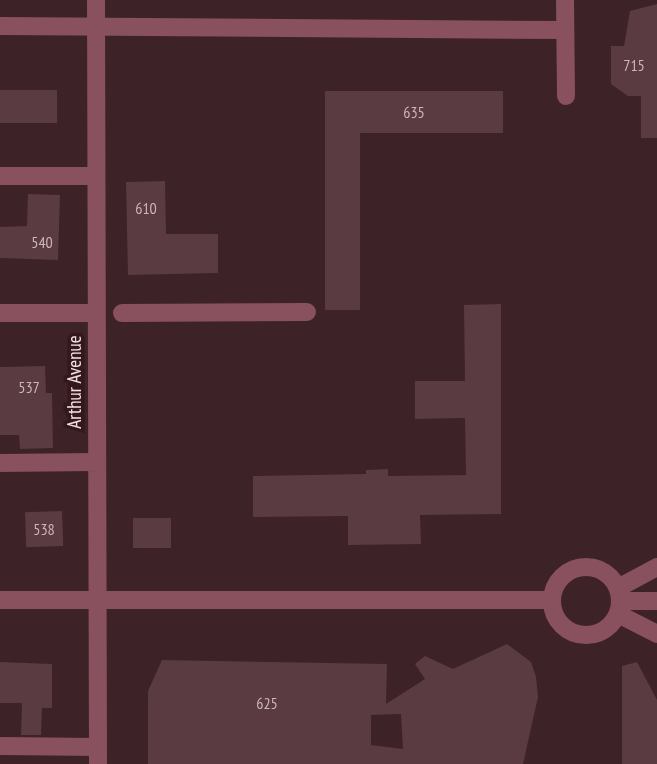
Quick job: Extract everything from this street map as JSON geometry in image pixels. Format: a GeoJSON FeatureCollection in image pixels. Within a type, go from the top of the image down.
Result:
{"type":"FeatureCollection","features":[{"type":"Feature","properties":{"kind":"street","name":"Arthur Avenue"},"geometry":{"type":"LineString","coordinates":[[96,0],[98,756]]}},
{"type":"Feature","properties":{"kind":"street"},"geometry":{"type":"LineString","coordinates":[[565,0],[566,96]]}},
{"type":"Feature","properties":{"kind":"street"},"geometry":{"type":"LineString","coordinates":[[0,26],[565,30]]}},
{"type":"Feature","properties":{"kind":"street"},"geometry":{"type":"LineString","coordinates":[[0,176],[96,176]]}},
{"type":"Feature","properties":{"kind":"street"},"geometry":{"type":"LineString","coordinates":[[121,313],[307,312]]}},
{"type":"Feature","properties":{"kind":"street"},"geometry":{"type":"LineString","coordinates":[[0,313],[96,313]]}},
{"type":"Feature","properties":{"kind":"street"},"geometry":{"type":"LineString","coordinates":[[0,463],[96,463]]}},
{"type":"Feature","properties":{"kind":"street"},"geometry":{"type":"LineString","coordinates":[[657,566],[619,601],[605,629],[582,635],[558,621],[552,600],[565,573],[585,566],[605,572],[619,601],[657,634]]}},
{"type":"Feature","properties":{"kind":"street"},"geometry":{"type":"LineString","coordinates":[[0,600],[552,600]]}},
{"type":"Feature","properties":{"kind":"street"},"geometry":{"type":"LineString","coordinates":[[619,601],[657,601]]}},
{"type":"Feature","properties":{"kind":"street"},"geometry":{"type":"LineString","coordinates":[[0,746],[98,756]]}},
{"type":"Feature","properties":{"kind":"building"},"geometry":{"type":"Polygon","coordinates":[[[657,4],[657,138],[641,138],[641,96],[628,96],[611,84],[611,46],[624,46],[630,11],[657,4]]]}},
{"type":"Feature","properties":{"kind":"building"},"geometry":{"type":"Polygon","coordinates":[[[0,90],[57,90],[57,123],[0,123],[0,90]]]}},
{"type":"Feature","properties":{"kind":"building"},"geometry":{"type":"Polygon","coordinates":[[[325,91],[503,91],[503,133],[360,133],[360,310],[325,310],[325,91]]]}},
{"type":"Feature","properties":{"kind":"building"},"geometry":{"type":"Polygon","coordinates":[[[165,181],[166,234],[218,234],[218,273],[128,275],[126,182],[165,181]]]}},
{"type":"Feature","properties":{"kind":"building"},"geometry":{"type":"Polygon","coordinates":[[[28,194],[60,195],[58,260],[0,258],[0,227],[27,226],[28,194]]]}},
{"type":"Feature","properties":{"kind":"building"},"geometry":{"type":"Polygon","coordinates":[[[501,304],[501,514],[420,515],[421,544],[348,545],[348,516],[253,517],[253,476],[366,474],[366,470],[388,469],[388,476],[466,475],[465,418],[415,419],[415,381],[465,381],[464,305],[501,304]]]}},
{"type":"Feature","properties":{"kind":"building"},"geometry":{"type":"Polygon","coordinates":[[[45,366],[46,393],[52,393],[53,448],[20,449],[19,435],[0,435],[0,367],[45,366]]]}},
{"type":"Feature","properties":{"kind":"building"},"geometry":{"type":"Polygon","coordinates":[[[62,511],[63,546],[26,547],[25,512],[62,511]]]}},
{"type":"Feature","properties":{"kind":"building"},"geometry":{"type":"Polygon","coordinates":[[[133,518],[171,518],[171,548],[133,548],[133,518]]]}},
{"type":"Feature","properties":{"kind":"building"},"geometry":{"type":"Polygon","coordinates":[[[507,644],[531,662],[538,697],[523,764],[148,764],[148,691],[162,660],[387,664],[386,704],[425,679],[415,664],[425,656],[453,669],[507,644]],[[401,714],[371,715],[371,745],[403,749],[401,714]]]}},
{"type":"Feature","properties":{"kind":"building"},"geometry":{"type":"Polygon","coordinates":[[[0,662],[52,664],[52,708],[42,708],[41,735],[21,735],[22,703],[0,703],[0,662]]]}},
{"type":"Feature","properties":{"kind":"building"},"geometry":{"type":"Polygon","coordinates":[[[637,662],[657,700],[657,764],[622,764],[622,666],[637,662]]]}}]}
